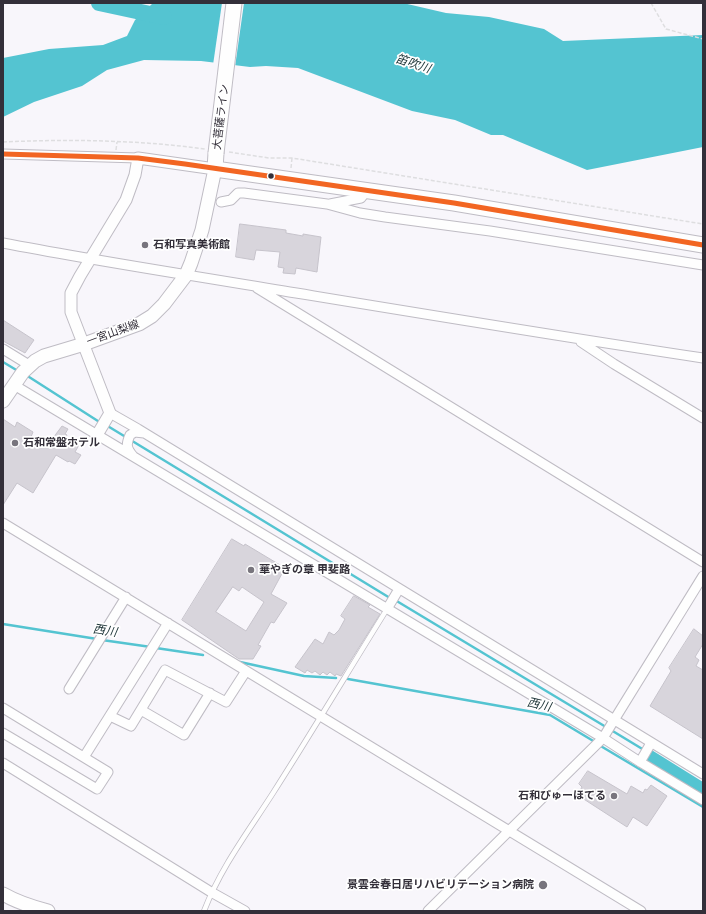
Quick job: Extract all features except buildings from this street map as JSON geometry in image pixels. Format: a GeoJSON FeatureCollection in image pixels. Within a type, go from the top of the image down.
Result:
{"type":"FeatureCollection","features":[{"type":"Feature","properties":{"kind":"highway","name":"大菩薩ライン"},"geometry":{"type":"LineString","coordinates":[[215,169],[215,151],[234,3]]}},
{"type":"Feature","properties":{"kind":"highway"},"geometry":{"type":"LineString","coordinates":[[215,169],[454,202],[703,245]]}},
{"type":"Feature","properties":{"kind":"main road","name":"一宮山梨線"},"geometry":{"type":"LineString","coordinates":[[3,401],[21,375],[44,356],[84,344],[146,321],[164,304],[186,275],[202,230],[215,169]]}},
{"type":"Feature","properties":{"kind":"main road"},"geometry":{"type":"LineString","coordinates":[[3,894],[34,908],[48,911]]}},
{"type":"Feature","properties":{"kind":"street"},"geometry":{"type":"LineString","coordinates":[[3,154],[138,158],[215,169]]}},
{"type":"Feature","properties":{"kind":"street"},"geometry":{"type":"LineString","coordinates":[[103,424],[84,344],[71,312],[71,298],[80,276],[126,200],[135,175],[138,158]]}},
{"type":"Feature","properties":{"kind":"street"},"geometry":{"type":"LineString","coordinates":[[327,204],[362,198],[366,190]]}},
{"type":"Feature","properties":{"kind":"street"},"geometry":{"type":"LineString","coordinates":[[221,202],[231,200],[238,193],[244,193],[327,204],[360,213],[703,265]]}},
{"type":"Feature","properties":{"kind":"street"},"geometry":{"type":"LineString","coordinates":[[3,243],[90,260],[252,285],[578,340],[703,358]]}},
{"type":"Feature","properties":{"kind":"street"},"geometry":{"type":"LineString","coordinates":[[252,285],[703,562]]}},
{"type":"Feature","properties":{"kind":"street"},"geometry":{"type":"LineString","coordinates":[[578,340],[614,364],[703,418]]}},
{"type":"Feature","properties":{"kind":"street"},"geometry":{"type":"LineString","coordinates":[[3,349],[21,375],[103,424],[134,457],[641,760],[703,800]]}},
{"type":"Feature","properties":{"kind":"street"},"geometry":{"type":"LineString","coordinates":[[103,424],[144,433],[399,589],[613,723],[703,774]]}},
{"type":"Feature","properties":{"kind":"street"},"geometry":{"type":"LineString","coordinates":[[134,457],[127,449],[126,442],[130,434],[135,432],[144,433]]}},
{"type":"Feature","properties":{"kind":"street"},"geometry":{"type":"LineString","coordinates":[[3,523],[641,911]]}},
{"type":"Feature","properties":{"kind":"street"},"geometry":{"type":"LineString","coordinates":[[428,911],[511,831],[603,738],[703,576]]}},
{"type":"Feature","properties":{"kind":"street"},"geometry":{"type":"LineString","coordinates":[[386,609],[399,589]]}},
{"type":"Feature","properties":{"kind":"street"},"geometry":{"type":"LineString","coordinates":[[69,689],[126,597]]}},
{"type":"Feature","properties":{"kind":"street"},"geometry":{"type":"LineString","coordinates":[[84,757],[168,623]]}},
{"type":"Feature","properties":{"kind":"street"},"geometry":{"type":"LineString","coordinates":[[110,716],[131,726],[165,670],[226,702],[246,670]]}},
{"type":"Feature","properties":{"kind":"street"},"geometry":{"type":"LineString","coordinates":[[141,710],[184,735],[210,693]]}},
{"type":"Feature","properties":{"kind":"street"},"geometry":{"type":"LineString","coordinates":[[3,708],[108,772],[97,789],[3,733]]}},
{"type":"Feature","properties":{"kind":"street"},"geometry":{"type":"LineString","coordinates":[[641,760],[650,745]]}},
{"type":"Feature","properties":{"kind":"street"},"geometry":{"type":"LineString","coordinates":[[3,763],[244,911]]}},
{"type":"Feature","properties":{"kind":"lane"},"geometry":{"type":"LineString","coordinates":[[204,911],[211,892],[241,839],[272,794],[386,609]]}},
{"type":"Feature","properties":{"kind":"path"},"geometry":{"type":"LineString","coordinates":[[651,3],[666,29],[703,39]]}},
{"type":"Feature","properties":{"kind":"path"},"geometry":{"type":"LineString","coordinates":[[3,142],[48,140],[168,144],[269,158],[292,158],[703,224]]}},
{"type":"Feature","properties":{"kind":"path"},"geometry":{"type":"LineString","coordinates":[[290,173],[292,158]]}},
{"type":"Feature","properties":{"kind":"water"},"geometry":{"type":"Polygon","coordinates":[[[153,3],[403,3],[446,13],[489,17],[544,29],[563,41],[703,35],[703,147],[587,170],[503,135],[491,135],[455,120],[412,111],[298,68],[266,66],[250,67],[201,61],[144,60],[107,70],[82,86],[34,102],[3,117],[3,58],[49,49],[103,45],[127,36],[135,20],[153,3]]]}},
{"type":"Feature","properties":{"kind":"water"},"geometry":{"type":"Polygon","coordinates":[[[650,749],[703,782],[703,795],[644,759],[650,749]]]}},
{"type":"Feature","properties":{"kind":"pier"},"geometry":{"type":"Polygon","coordinates":[[[222,3],[244,3],[235,67],[213,65],[222,3]]]}},
{"type":"Feature","properties":{"kind":"waterway","name":"笛吹川"},"geometry":{"type":"LineString","coordinates":[[99,3],[164,17]]}},
{"type":"Feature","properties":{"kind":"waterway"},"geometry":{"type":"LineString","coordinates":[[3,362],[18,371]]}},
{"type":"Feature","properties":{"kind":"waterway"},"geometry":{"type":"LineString","coordinates":[[26,375],[101,423]]}},
{"type":"Feature","properties":{"kind":"waterway"},"geometry":{"type":"LineString","coordinates":[[106,425],[390,598]]}},
{"type":"Feature","properties":{"kind":"waterway"},"geometry":{"type":"LineString","coordinates":[[395,600],[606,727]]}},
{"type":"Feature","properties":{"kind":"waterway","name":"西川"},"geometry":{"type":"LineString","coordinates":[[3,624],[97,639]]}},
{"type":"Feature","properties":{"kind":"waterway","name":"西川"},"geometry":{"type":"LineString","coordinates":[[102,640],[151,647]]}},
{"type":"Feature","properties":{"kind":"waterway","name":"西川"},"geometry":{"type":"LineString","coordinates":[[156,648],[203,655]]}},
{"type":"Feature","properties":{"kind":"waterway","name":"西川"},"geometry":{"type":"LineString","coordinates":[[240,662],[304,676],[336,678]]}},
{"type":"Feature","properties":{"kind":"waterway","name":"西川"},"geometry":{"type":"LineString","coordinates":[[348,679],[550,715],[595,742]]}},
{"type":"Feature","properties":{"kind":"waterway"},"geometry":{"type":"LineString","coordinates":[[611,730],[644,750]]}},
{"type":"Feature","properties":{"kind":"waterway","name":"西川"},"geometry":{"type":"LineString","coordinates":[[599,745],[703,807]]}},
{"type":"Feature","properties":{"kind":"transit line"},"geometry":{"type":"LineString","coordinates":[[3,154],[138,158],[185,164],[454,203],[703,245]]}},
{"type":"Feature","properties":{"kind":"place","name":"石和写真美術館"},"geometry":{"type":"Point","coordinates":[145,245]}},
{"type":"Feature","properties":{"kind":"place","name":"石和常盤ホテル"},"geometry":{"type":"Point","coordinates":[15,443]}},
{"type":"Feature","properties":{"kind":"place","name":"華やぎの章 甲斐路"},"geometry":{"type":"Point","coordinates":[251,570]}},
{"type":"Feature","properties":{"kind":"place","name":"石和びゅーほてる"},"geometry":{"type":"Point","coordinates":[614,796]}},
{"type":"Feature","properties":{"kind":"place","name":"景雲会春日居リハビリテーション病院"},"geometry":{"type":"Point","coordinates":[543,885]}}]}
